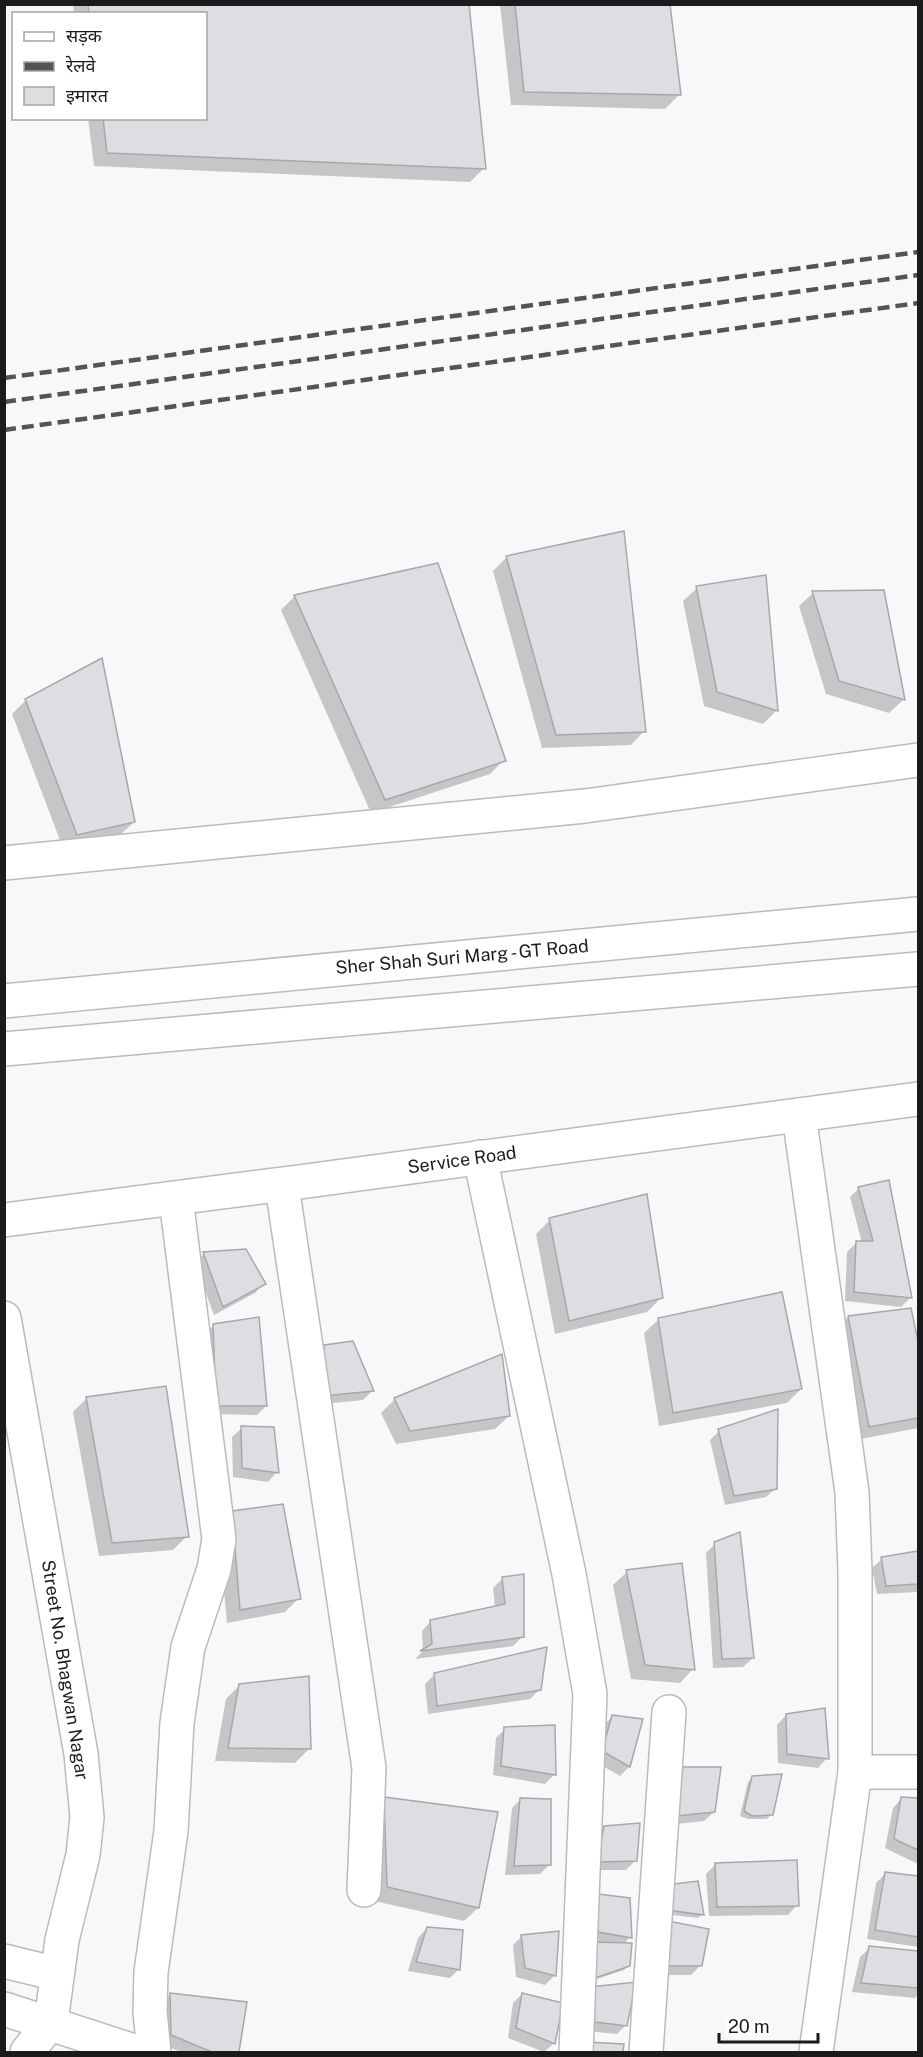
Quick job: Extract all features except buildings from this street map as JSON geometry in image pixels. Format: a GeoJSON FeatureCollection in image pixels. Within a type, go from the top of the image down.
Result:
{"type":"FeatureCollection","features":[{"type":"Feature","properties":{"kind":"street"},"geometry":{"type":"LineString","coordinates":[[4,864],[585,806],[918,760]]}},
{"type":"Feature","properties":{"kind":"street","name":"Sher Shah Suri Marg - GT Road"},"geometry":{"type":"LineString","coordinates":[[4,1001],[918,914]]}},
{"type":"Feature","properties":{"kind":"street"},"geometry":{"type":"LineString","coordinates":[[4,1049],[918,969]]}},
{"type":"Feature","properties":{"kind":"street","name":"Service Road"},"geometry":{"type":"LineString","coordinates":[[4,1220],[282,1186],[480,1156],[918,1099]]}},
{"type":"Feature","properties":{"kind":"street"},"geometry":{"type":"LineString","coordinates":[[799,1115],[852,1492],[855,1772],[816,2052]]}},
{"type":"Feature","properties":{"kind":"street"},"geometry":{"type":"LineString","coordinates":[[480,1156],[569,1574],[590,1694],[576,2052]]}},
{"type":"Feature","properties":{"kind":"street"},"geometry":{"type":"LineString","coordinates":[[282,1186],[369,1768],[364,1890]]}},
{"type":"Feature","properties":{"kind":"street"},"geometry":{"type":"LineString","coordinates":[[154,2052],[150,2012],[151,1972],[171,1831],[177,1723],[188,1647],[214,1569],[219,1539],[176,1198]]}},
{"type":"Feature","properties":{"kind":"street","name":"Street No. Bhagwan Nagar"},"geometry":{"type":"LineString","coordinates":[[4,1318],[81,1754],[87,1817],[83,1855],[62,1940],[51,2022]]}},
{"type":"Feature","properties":{"kind":"street"},"geometry":{"type":"LineString","coordinates":[[646,2052],[669,1712]]}},
{"type":"Feature","properties":{"kind":"street"},"geometry":{"type":"LineString","coordinates":[[855,1772],[918,1772]]}},
{"type":"Feature","properties":{"kind":"street"},"geometry":{"type":"LineString","coordinates":[[4,1961],[57,1974]]}},
{"type":"Feature","properties":{"kind":"street"},"geometry":{"type":"LineString","coordinates":[[4,2009],[51,2022],[137,2052]]}},
{"type":"Feature","properties":{"kind":"street"},"geometry":{"type":"LineString","coordinates":[[27,2052],[51,2022]]}},
{"type":"Feature","properties":{"kind":"railway"},"geometry":{"type":"LineString","coordinates":[[4,378],[918,252]]}},
{"type":"Feature","properties":{"kind":"railway"},"geometry":{"type":"LineString","coordinates":[[4,402],[918,275]]}},
{"type":"Feature","properties":{"kind":"railway"},"geometry":{"type":"LineString","coordinates":[[4,430],[918,303]]}}]}
